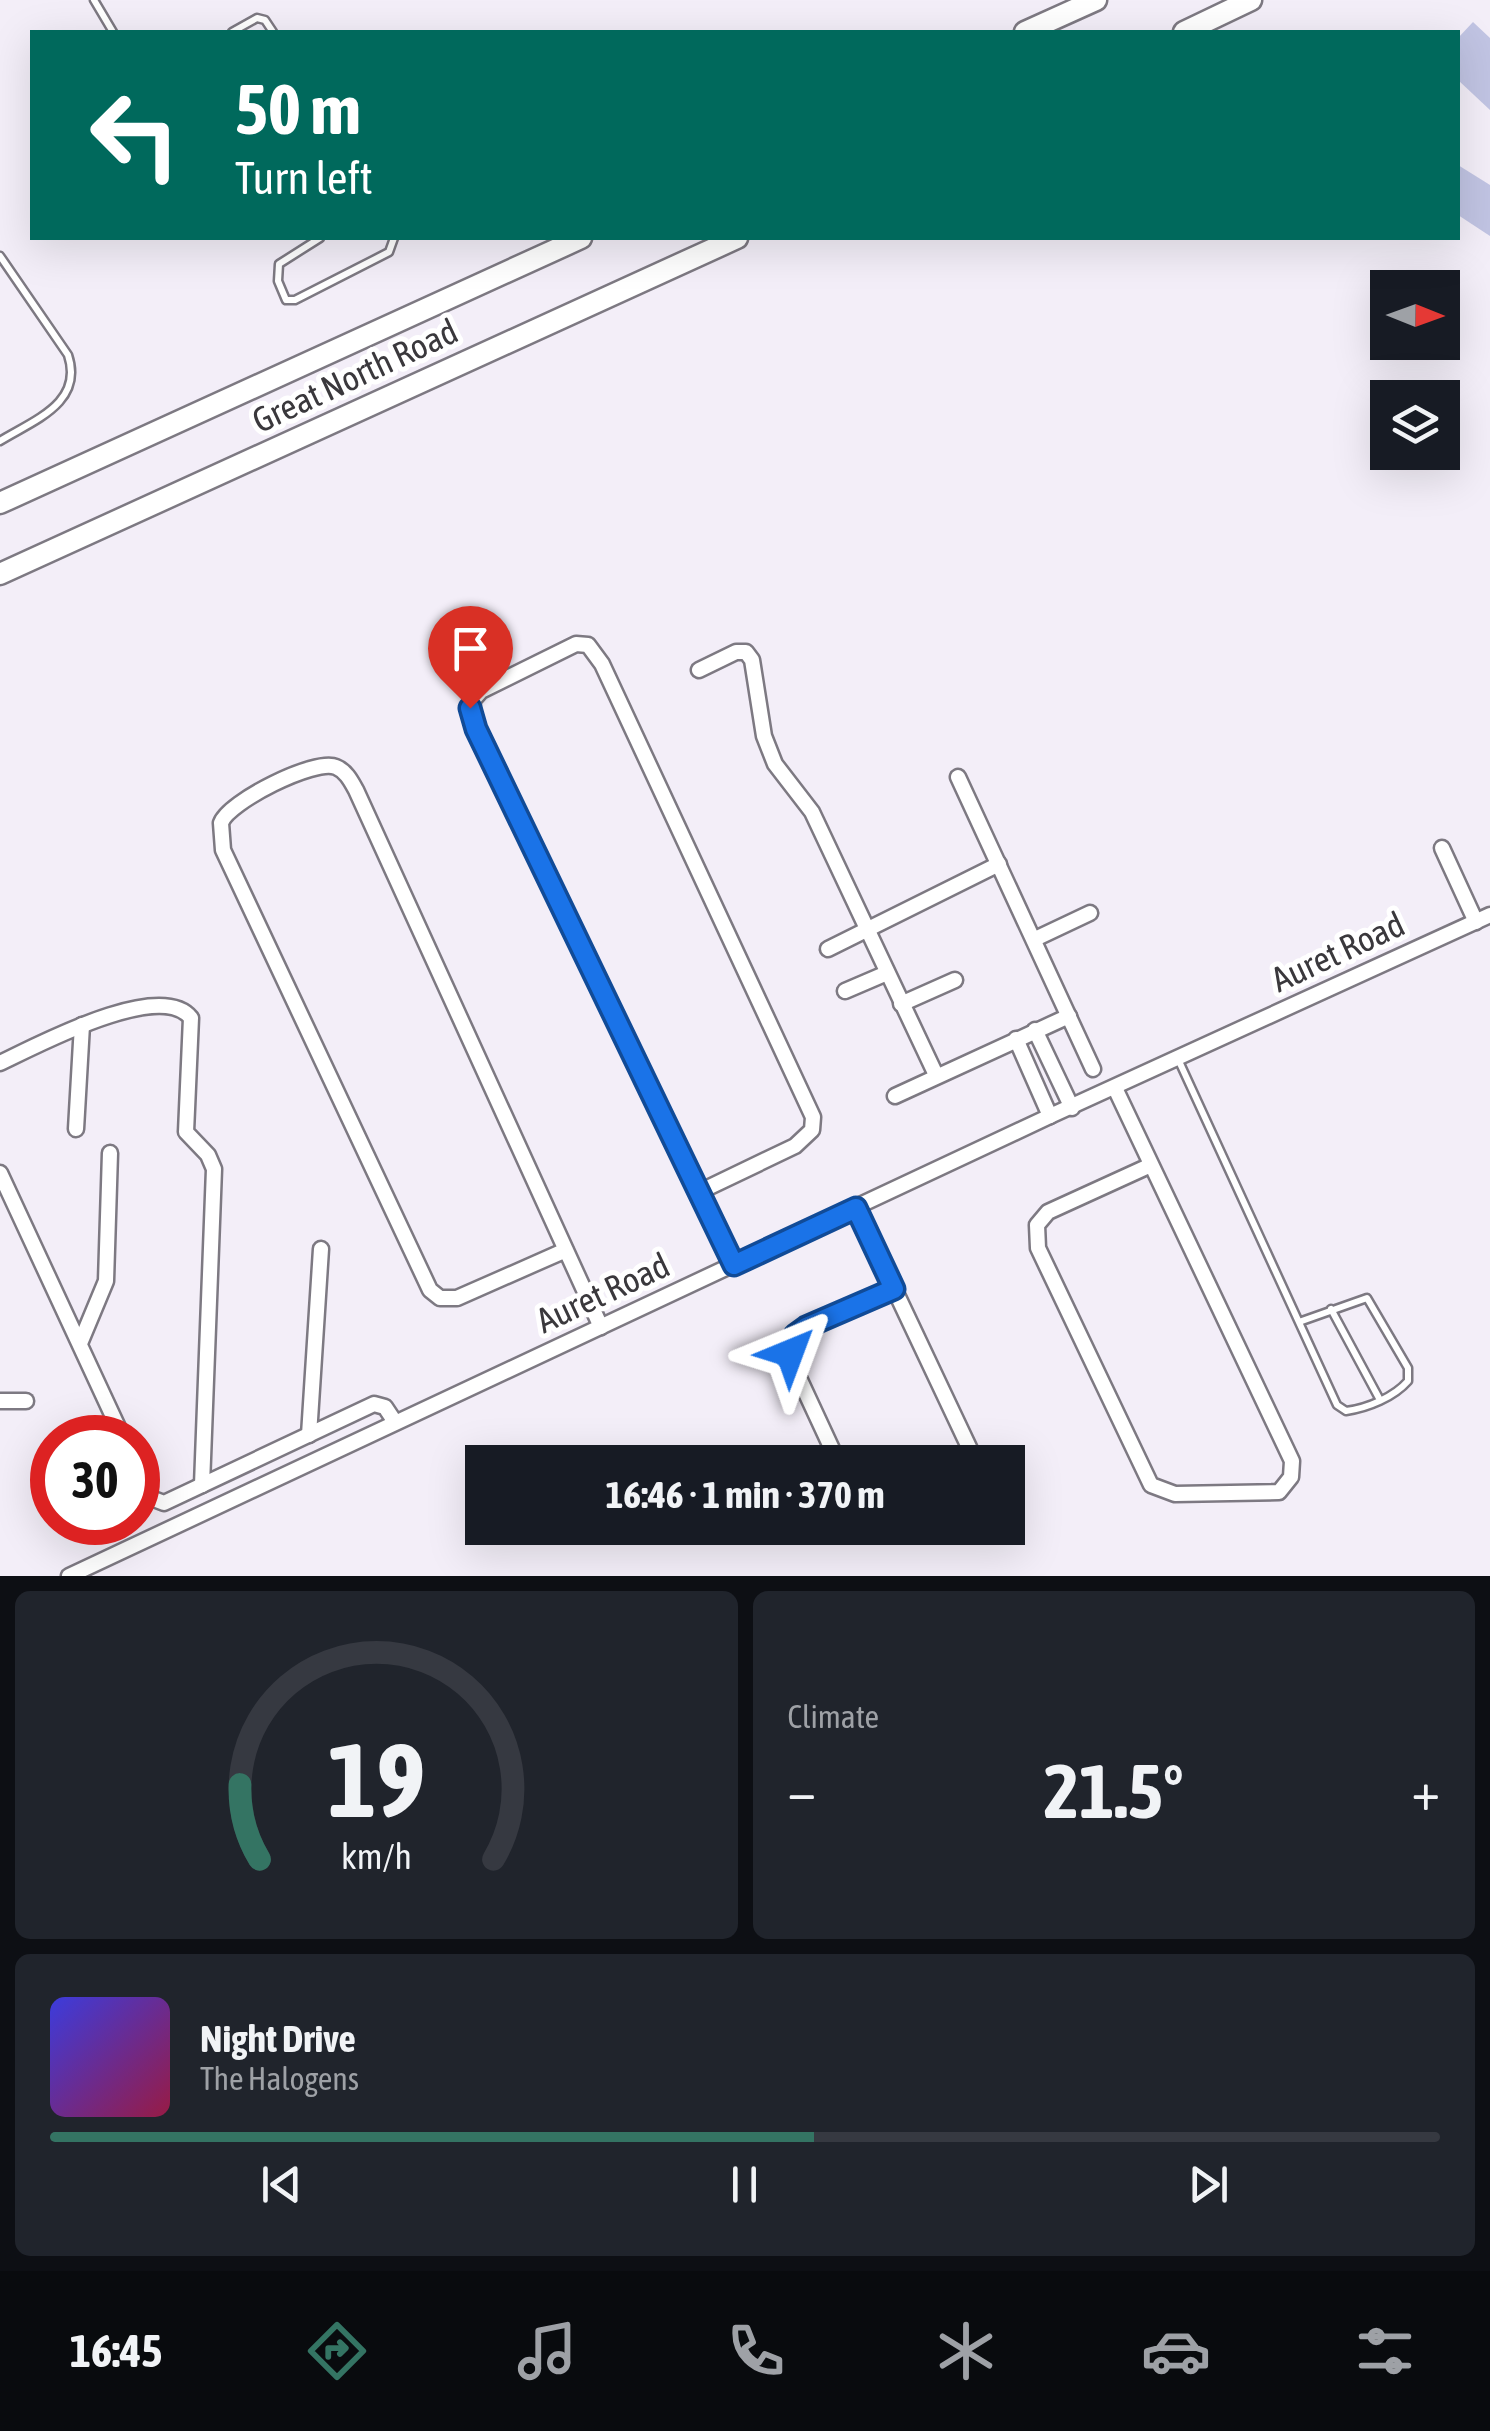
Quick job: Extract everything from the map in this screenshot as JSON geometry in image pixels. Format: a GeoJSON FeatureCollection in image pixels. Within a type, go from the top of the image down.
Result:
{"type":"FeatureCollection","features":[{"type":"Feature","properties":{"kind":"main road"},"geometry":{"type":"LineString","coordinates":[[1029,30],[1096,0]]}},
{"type":"Feature","properties":{"kind":"main road"},"geometry":{"type":"LineString","coordinates":[[1188,30],[1251,0]]}},
{"type":"Feature","properties":{"kind":"main road","name":"Great North Road"},"geometry":{"type":"LineString","coordinates":[[0,502],[577,240]]}},
{"type":"Feature","properties":{"kind":"main road","name":"Great North Road"},"geometry":{"type":"LineString","coordinates":[[0,574],[732,240]]}},
{"type":"Feature","properties":{"kind":"street"},"geometry":{"type":"LineString","coordinates":[[698,1192],[795,1146],[812,1130],[813,1116],[602,664],[588,645],[576,644],[482,692],[473,700],[471,713],[698,1192],[734,1265]]}},
{"type":"Feature","properties":{"kind":"street"},"geometry":{"type":"LineString","coordinates":[[698,670],[736,652],[746,652],[752,660],[769,750],[812,812],[936,1075]]}},
{"type":"Feature","properties":{"kind":"street"},"geometry":{"type":"LineString","coordinates":[[566,1250],[457,1298],[440,1298],[430,1290],[223,850],[221,822],[234,804],[314,766],[335,766],[345,772],[602,1327]]}},
{"type":"Feature","properties":{"kind":"street"},"geometry":{"type":"LineString","coordinates":[[958,777],[1094,1069]]}},
{"type":"Feature","properties":{"kind":"street"},"geometry":{"type":"LineString","coordinates":[[1442,848],[1483,918]]}},
{"type":"Feature","properties":{"kind":"street"},"geometry":{"type":"LineString","coordinates":[[828,949],[999,864]]}},
{"type":"Feature","properties":{"kind":"street"},"geometry":{"type":"LineString","coordinates":[[1035,939],[1090,913]]}},
{"type":"Feature","properties":{"kind":"street","name":"Auret Road"},"geometry":{"type":"LineString","coordinates":[[69,1576],[1050,1116],[1483,918]]}},
{"type":"Feature","properties":{"kind":"street"},"geometry":{"type":"LineString","coordinates":[[845,992],[887,973]]}},
{"type":"Feature","properties":{"kind":"street"},"geometry":{"type":"LineString","coordinates":[[901,1004],[955,980]]}},
{"type":"Feature","properties":{"kind":"street"},"geometry":{"type":"LineString","coordinates":[[0,1063],[82,1025],[135,1008],[182,1010],[192,1018],[186,1132],[212,1160],[214,1169],[202,1486]]}},
{"type":"Feature","properties":{"kind":"street"},"geometry":{"type":"LineString","coordinates":[[894,1096],[1069,1016]]}},
{"type":"Feature","properties":{"kind":"street"},"geometry":{"type":"LineString","coordinates":[[76,1129],[82,1025]]}},
{"type":"Feature","properties":{"kind":"street"},"geometry":{"type":"LineString","coordinates":[[1035,1030],[1072,1108]]}},
{"type":"Feature","properties":{"kind":"street"},"geometry":{"type":"LineString","coordinates":[[1016,1039],[1050,1116]]}},
{"type":"Feature","properties":{"kind":"street"},"geometry":{"type":"LineString","coordinates":[[1115,1088],[1292,1461],[1291,1478],[1279,1492],[1175,1494],[1148,1481],[1038,1248],[1037,1225],[1048,1212],[1151,1165]]}},
{"type":"Feature","properties":{"kind":"street"},"geometry":{"type":"LineString","coordinates":[[80,1341],[106,1282],[110,1153]]}},
{"type":"Feature","properties":{"kind":"street"},"geometry":{"type":"LineString","coordinates":[[0,1173],[114,1415]]}},
{"type":"Feature","properties":{"kind":"street"},"geometry":{"type":"LineString","coordinates":[[856,1208],[968,1445]]}},
{"type":"Feature","properties":{"kind":"street"},"geometry":{"type":"LineString","coordinates":[[309,1436],[321,1248]]}},
{"type":"Feature","properties":{"kind":"street"},"geometry":{"type":"LineString","coordinates":[[830,1445],[793,1365],[790,1348],[795,1335],[894,1289]]}},
{"type":"Feature","properties":{"kind":"street"},"geometry":{"type":"LineString","coordinates":[[0,1401],[26,1402]]}},
{"type":"Feature","properties":{"kind":"street"},"geometry":{"type":"LineString","coordinates":[[160,1501],[202,1486],[374,1404],[386,1408],[394,1422]]}},
{"type":"Feature","properties":{"kind":"lane"},"geometry":{"type":"LineString","coordinates":[[94,0],[112,30]]}},
{"type":"Feature","properties":{"kind":"lane"},"geometry":{"type":"LineString","coordinates":[[236,30],[258,18],[265,20],[272,30]]}},
{"type":"Feature","properties":{"kind":"lane"},"geometry":{"type":"LineString","coordinates":[[317,240],[279,264],[278,281],[286,300],[296,300],[389,252],[393,240]]}},
{"type":"Feature","properties":{"kind":"lane"},"geometry":{"type":"LineString","coordinates":[[0,256],[68,355],[73,369],[69,392],[62,402],[0,441]]}},
{"type":"Feature","properties":{"kind":"lane"},"geometry":{"type":"LineString","coordinates":[[1177,1059],[1337,1404],[1346,1411],[1400,1391],[1408,1382],[1408,1368],[1374,1304],[1367,1298],[1299,1322]]}},
{"type":"Feature","properties":{"kind":"lane"},"geometry":{"type":"LineString","coordinates":[[1331,1309],[1380,1400]]}},
{"type":"Feature","properties":{"kind":"building"},"geometry":{"type":"Polygon","coordinates":[[[1473,22],[1490,38],[1490,110],[1460,82],[1460,36],[1473,22]]]}},
{"type":"Feature","properties":{"kind":"building"},"geometry":{"type":"Polygon","coordinates":[[[1460,166],[1490,185],[1490,236],[1460,216],[1460,166]]]}},
{"type":"Feature","properties":{"kind":"route"},"geometry":{"type":"LineString","coordinates":[[470,708],[476,729],[734,1265],[856,1208],[894,1289],[806,1327],[795,1335],[790,1353]]}}]}
